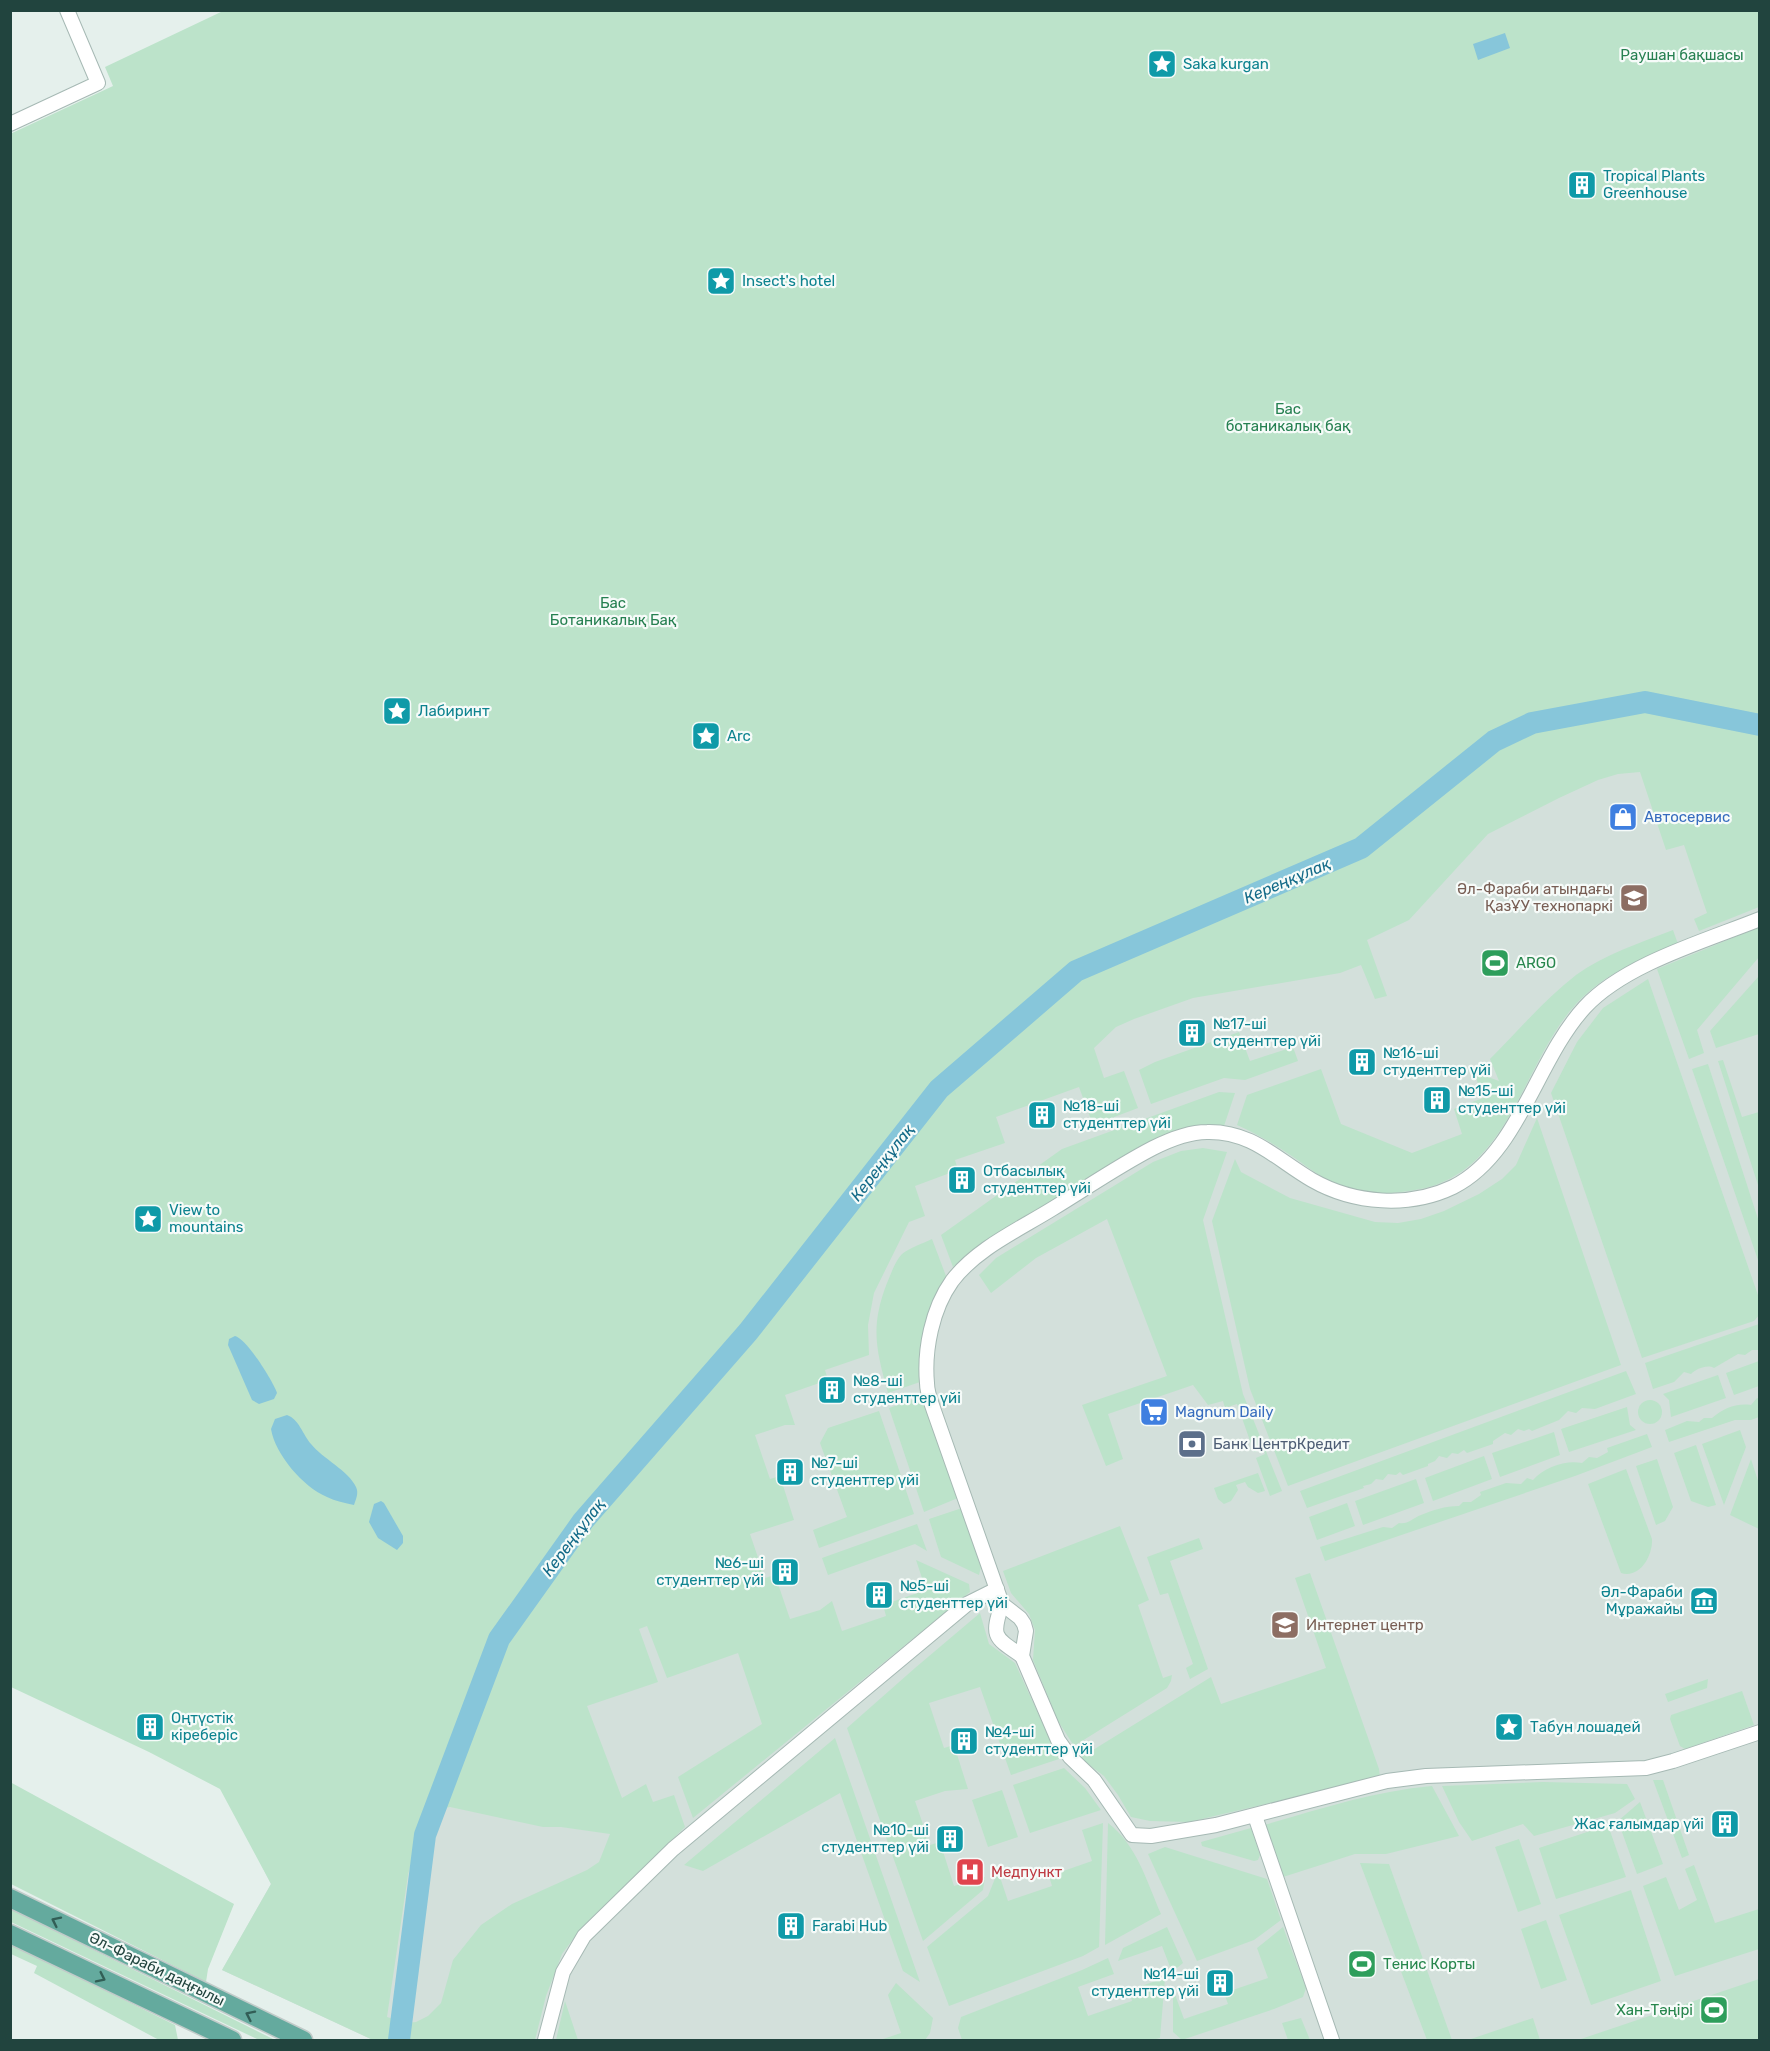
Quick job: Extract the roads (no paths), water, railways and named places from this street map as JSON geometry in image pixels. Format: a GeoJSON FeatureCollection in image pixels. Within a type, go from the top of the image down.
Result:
{"type":"FeatureCollection","features":[{"type":"Feature","properties":{"kind":"main road","name":"Әл-Фараби даңғылы"},"geometry":{"type":"LineString","coordinates":[[10,1898],[303,2040]]}},
{"type":"Feature","properties":{"kind":"main road","name":"Әл-Фараби даңғылы"},"geometry":{"type":"LineString","coordinates":[[10,1934],[232,2040]]}},
{"type":"Feature","properties":{"kind":"street"},"geometry":{"type":"LineString","coordinates":[[10,124],[98,83],[67,10]]}},
{"type":"Feature","properties":{"kind":"street"},"geometry":{"type":"LineString","coordinates":[[1760,919],[1649,964],[1606,989],[1586,1005],[1572,1023],[1506,1137],[1491,1158],[1475,1173],[1453,1187],[1430,1195],[1407,1199],[1364,1199],[1340,1193],[1313,1180],[1258,1144],[1238,1135],[1204,1132],[1180,1137],[1154,1148],[992,1246],[967,1264],[953,1281],[939,1306],[929,1342],[926,1365],[927,1387],[996,1589],[1002,1604],[1024,1624],[1026,1631],[1022,1656],[1058,1740],[1070,1757],[1094,1780],[1132,1835],[1152,1836],[1216,1826],[1387,1781],[1426,1776],[1646,1768],[1760,1732]]}},
{"type":"Feature","properties":{"kind":"street"},"geometry":{"type":"LineString","coordinates":[[545,2040],[563,1972],[584,1936],[673,1849],[967,1604],[996,1589]]}},
{"type":"Feature","properties":{"kind":"street"},"geometry":{"type":"LineString","coordinates":[[1002,1604],[995,1626],[996,1634],[1001,1642],[1022,1656]]}},
{"type":"Feature","properties":{"kind":"street"},"geometry":{"type":"LineString","coordinates":[[1255,1816],[1332,2040]]}},
{"type":"Feature","properties":{"kind":"water"},"geometry":{"type":"Polygon","coordinates":[[[1505,33],[1510,48],[1478,60],[1473,44],[1505,33]]]}},
{"type":"Feature","properties":{"kind":"water"},"geometry":{"type":"Polygon","coordinates":[[[235,1336],[246,1344],[265,1370],[277,1393],[274,1399],[259,1404],[252,1400],[228,1345],[229,1339],[235,1336]]]}},
{"type":"Feature","properties":{"kind":"water"},"geometry":{"type":"Polygon","coordinates":[[[287,1415],[298,1424],[316,1449],[353,1481],[357,1492],[354,1505],[333,1500],[318,1492],[300,1478],[284,1459],[271,1429],[275,1419],[287,1415]]]}},
{"type":"Feature","properties":{"kind":"water"},"geometry":{"type":"Polygon","coordinates":[[[381,1501],[403,1536],[403,1543],[397,1550],[378,1538],[369,1522],[374,1504],[381,1501]]]}},
{"type":"Feature","properties":{"kind":"waterway","name":"Кереңқұлақ"},"geometry":{"type":"LineString","coordinates":[[399,2040],[425,1835],[499,1639],[583,1521],[748,1332],[939,1089],[1076,971],[1361,848],[1494,741],[1532,723],[1645,702],[1760,725]]}},
{"type":"Feature","properties":{"kind":"place","name":"Saka kurgan"},"geometry":{"type":"Point","coordinates":[1162,64]}},
{"type":"Feature","properties":{"kind":"place","name":"Tropical Plants Greenhouse"},"geometry":{"type":"Point","coordinates":[1582,185]}},
{"type":"Feature","properties":{"kind":"place","name":"Insect's hotel"},"geometry":{"type":"Point","coordinates":[721,281]}},
{"type":"Feature","properties":{"kind":"place","name":"Лабиринт"},"geometry":{"type":"Point","coordinates":[397,711]}},
{"type":"Feature","properties":{"kind":"place","name":"Arc"},"geometry":{"type":"Point","coordinates":[706,736]}},
{"type":"Feature","properties":{"kind":"place","name":"Автосервис"},"geometry":{"type":"Point","coordinates":[1623,817]}},
{"type":"Feature","properties":{"kind":"place","name":"Әл-Фараби атындағы ҚазҰУ технопаркі"},"geometry":{"type":"Point","coordinates":[1634,898]}},
{"type":"Feature","properties":{"kind":"place","name":"ARGO"},"geometry":{"type":"Point","coordinates":[1495,963]}},
{"type":"Feature","properties":{"kind":"place","name":"№17-ші студенттер үйі"},"geometry":{"type":"Point","coordinates":[1192,1033]}},
{"type":"Feature","properties":{"kind":"place","name":"№16-ші студенттер үйі"},"geometry":{"type":"Point","coordinates":[1362,1062]}},
{"type":"Feature","properties":{"kind":"place","name":"№15-ші студенттер үйі"},"geometry":{"type":"Point","coordinates":[1437,1100]}},
{"type":"Feature","properties":{"kind":"place","name":"№18-ші студенттер үйі"},"geometry":{"type":"Point","coordinates":[1042,1115]}},
{"type":"Feature","properties":{"kind":"place","name":"Отбасылық студенттер үйі"},"geometry":{"type":"Point","coordinates":[962,1180]}},
{"type":"Feature","properties":{"kind":"place","name":"View to mountains"},"geometry":{"type":"Point","coordinates":[148,1219]}},
{"type":"Feature","properties":{"kind":"place","name":"№8-ші студенттер үйі"},"geometry":{"type":"Point","coordinates":[832,1390]}},
{"type":"Feature","properties":{"kind":"place","name":"Magnum Daily"},"geometry":{"type":"Point","coordinates":[1154,1412]}},
{"type":"Feature","properties":{"kind":"place","name":"Банк ЦентрКредит"},"geometry":{"type":"Point","coordinates":[1192,1444]}},
{"type":"Feature","properties":{"kind":"place","name":"№7-ші студенттер үйі"},"geometry":{"type":"Point","coordinates":[790,1472]}},
{"type":"Feature","properties":{"kind":"place","name":"№6-ші студенттер үйі"},"geometry":{"type":"Point","coordinates":[785,1572]}},
{"type":"Feature","properties":{"kind":"place","name":"№5-ші студенттер үйі"},"geometry":{"type":"Point","coordinates":[879,1595]}},
{"type":"Feature","properties":{"kind":"place","name":"Әл-Фараби Мұражайы"},"geometry":{"type":"Point","coordinates":[1704,1601]}},
{"type":"Feature","properties":{"kind":"place","name":"Интернет центр"},"geometry":{"type":"Point","coordinates":[1285,1625]}},
{"type":"Feature","properties":{"kind":"place","name":"Оңтүстік кіреберіс"},"geometry":{"type":"Point","coordinates":[150,1727]}},
{"type":"Feature","properties":{"kind":"place","name":"Табун лошадей"},"geometry":{"type":"Point","coordinates":[1509,1727]}},
{"type":"Feature","properties":{"kind":"place","name":"№4-ші студенттер үйі"},"geometry":{"type":"Point","coordinates":[964,1741]}},
{"type":"Feature","properties":{"kind":"place","name":"Жас ғалымдар үйі"},"geometry":{"type":"Point","coordinates":[1725,1824]}},
{"type":"Feature","properties":{"kind":"place","name":"№10-ші студенттер үйі"},"geometry":{"type":"Point","coordinates":[950,1839]}},
{"type":"Feature","properties":{"kind":"place","name":"Медпункт"},"geometry":{"type":"Point","coordinates":[970,1872]}},
{"type":"Feature","properties":{"kind":"place","name":"Farabi Hub"},"geometry":{"type":"Point","coordinates":[791,1926]}},
{"type":"Feature","properties":{"kind":"place","name":"Тенис Корты"},"geometry":{"type":"Point","coordinates":[1362,1964]}},
{"type":"Feature","properties":{"kind":"place","name":"№14-ші студенттер үйі"},"geometry":{"type":"Point","coordinates":[1220,1983]}},
{"type":"Feature","properties":{"kind":"place","name":"Хан-Тәңірі"},"geometry":{"type":"Point","coordinates":[1714,2010]}},
{"type":"Feature","properties":{"kind":"park label","name":"Раушан бақшасы"},"geometry":{"type":"Point","coordinates":[1682,55]}},
{"type":"Feature","properties":{"kind":"park label","name":"Бас ботаникалық бақ"},"geometry":{"type":"Point","coordinates":[1288,418]}},
{"type":"Feature","properties":{"kind":"park label","name":"Бас Ботаникалық Бақ"},"geometry":{"type":"Point","coordinates":[613,612]}}]}
